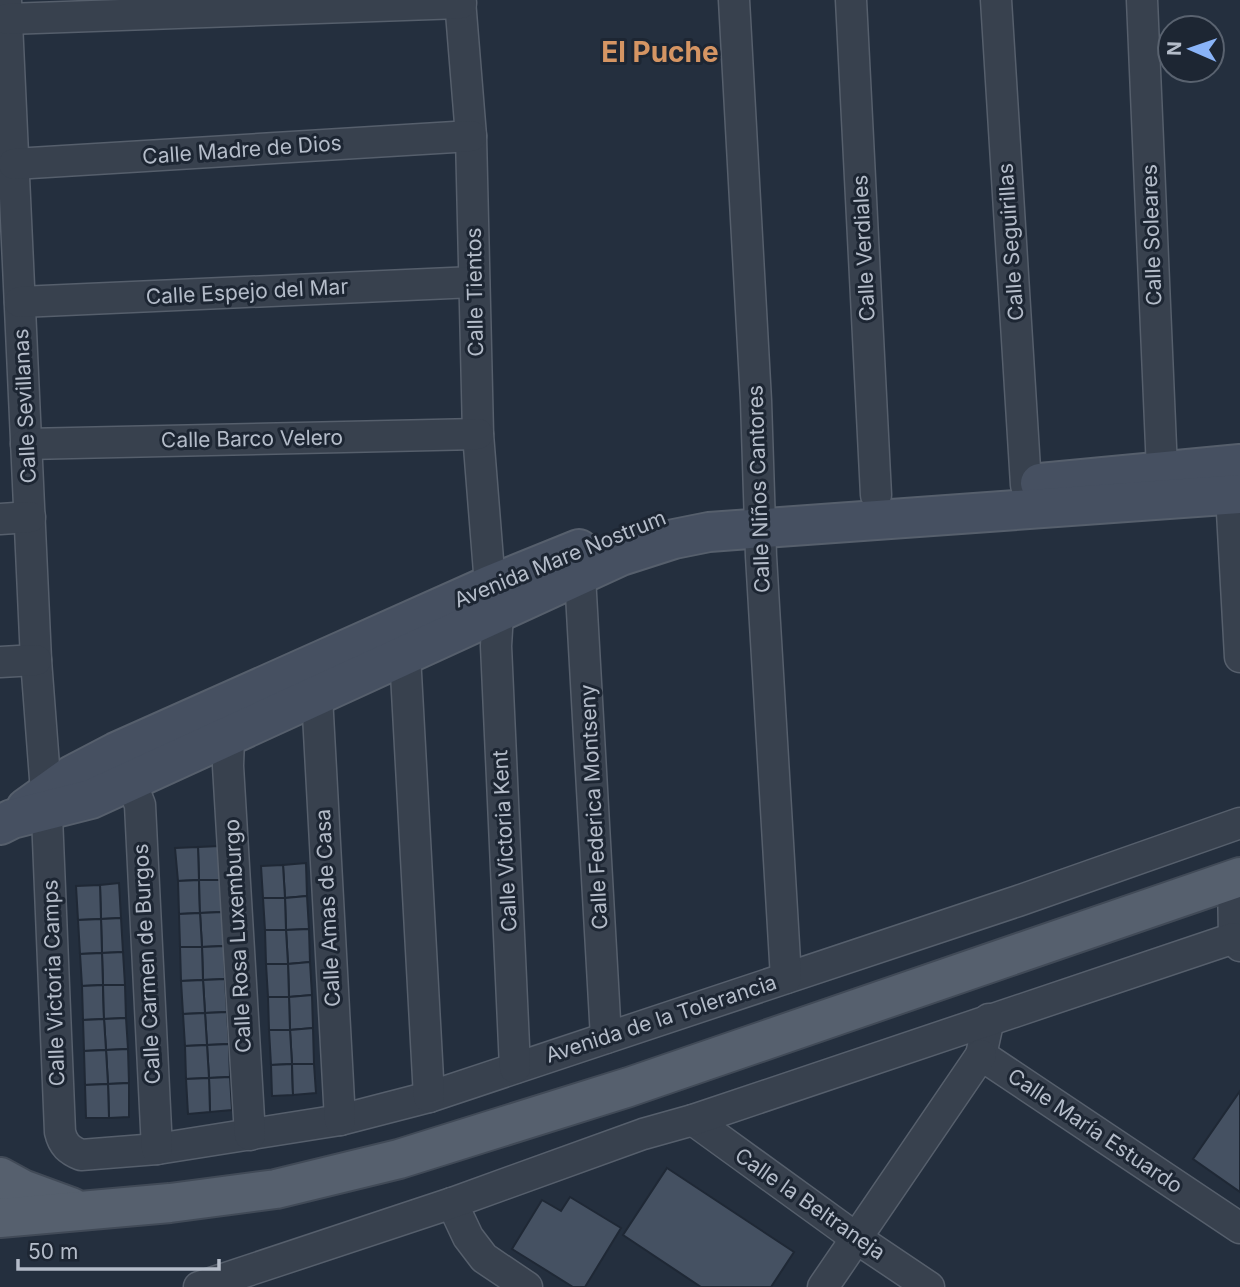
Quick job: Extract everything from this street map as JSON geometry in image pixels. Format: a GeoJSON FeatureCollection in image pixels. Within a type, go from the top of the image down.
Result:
{"type":"FeatureCollection","features":[{"type":"Feature","properties":{"kind":"main road"},"geometry":{"type":"LineString","coordinates":[[0,1218],[170,1203],[276,1189],[439,1147],[629,1087],[1237,878]]}},
{"type":"Feature","properties":{"kind":"main road"},"geometry":{"type":"LineString","coordinates":[[0,1177],[22,1189],[83,1210]]}},
{"type":"Feature","properties":{"kind":"street","name":"Calle Niños Cantores"},"geometry":{"type":"LineString","coordinates":[[734,0],[759,516],[786,978]]}},
{"type":"Feature","properties":{"kind":"street","name":"Calle Verdiales"},"geometry":{"type":"LineString","coordinates":[[851,0],[876,495]]}},
{"type":"Feature","properties":{"kind":"street","name":"Calle Seguirillas"},"geometry":{"type":"LineString","coordinates":[[996,0],[1026,485]]}},
{"type":"Feature","properties":{"kind":"street","name":"Calle Soleares"},"geometry":{"type":"LineString","coordinates":[[1142,0],[1162,470]]}},
{"type":"Feature","properties":{"kind":"street"},"geometry":{"type":"LineString","coordinates":[[7,10],[461,1]]}},
{"type":"Feature","properties":{"kind":"street","name":"Calle Tientos"},"geometry":{"type":"LineString","coordinates":[[461,1],[471,136],[478,434],[494,599]]}},
{"type":"Feature","properties":{"kind":"street","name":"Calle Sevillanas"},"geometry":{"type":"LineString","coordinates":[[7,10],[5,86],[13,164],[8,234],[20,302],[12,377],[26,444],[36,660],[21,813]]}},
{"type":"Feature","properties":{"kind":"street","name":"Calle Madre de Dios"},"geometry":{"type":"LineString","coordinates":[[13,164],[471,136]]}},
{"type":"Feature","properties":{"kind":"street","name":"Calle Espejo del Mar"},"geometry":{"type":"LineString","coordinates":[[20,302],[474,282]]}},
{"type":"Feature","properties":{"kind":"street","name":"Calle Barco Velero"},"geometry":{"type":"LineString","coordinates":[[26,444],[478,434]]}},
{"type":"Feature","properties":{"kind":"street","name":"Avenida Mare Nostrum"},"geometry":{"type":"LineString","coordinates":[[21,813],[91,799],[127,784],[405,655],[494,599],[580,576],[621,556],[759,516],[876,495],[1026,485],[1162,470],[1237,484]]}},
{"type":"Feature","properties":{"kind":"street","name":"Avenida Mare Nostrum"},"geometry":{"type":"LineString","coordinates":[[21,813],[117,752],[494,599],[668,513],[759,516],[1237,484]]}},
{"type":"Feature","properties":{"kind":"street"},"geometry":{"type":"LineString","coordinates":[[1237,484],[1240,657]]}},
{"type":"Feature","properties":{"kind":"street"},"geometry":{"type":"LineString","coordinates":[[0,519],[30,517]]}},
{"type":"Feature","properties":{"kind":"street","name":"Calle Federica Montseny"},"geometry":{"type":"LineString","coordinates":[[580,576],[606,1038]]}},
{"type":"Feature","properties":{"kind":"street","name":"Calle Victoria Kent"},"geometry":{"type":"LineString","coordinates":[[494,599],[515,1068]]}},
{"type":"Feature","properties":{"kind":"street"},"geometry":{"type":"LineString","coordinates":[[405,655],[429,1097]]}},
{"type":"Feature","properties":{"kind":"street"},"geometry":{"type":"LineString","coordinates":[[0,662],[36,660]]}},
{"type":"Feature","properties":{"kind":"street","name":"Calle Amas de Casa"},"geometry":{"type":"LineString","coordinates":[[317,696],[340,1120]]}},
{"type":"Feature","properties":{"kind":"street","name":"Calle Rosa Luxemburgo"},"geometry":{"type":"LineString","coordinates":[[229,737],[228,766],[250,1135]]}},
{"type":"Feature","properties":{"kind":"street","name":"Calle Carmen de Burgos"},"geometry":{"type":"LineString","coordinates":[[127,784],[135,792],[140,805],[157,1149]]}},
{"type":"Feature","properties":{"kind":"street","name":"Calle Victoria Camps"},"geometry":{"type":"LineString","coordinates":[[21,813],[60,1132],[62,1142],[70,1150]]}},
{"type":"Feature","properties":{"kind":"street","name":"Avenida de la Tolerancia"},"geometry":{"type":"LineString","coordinates":[[70,1150],[81,1155],[157,1149],[340,1120],[429,1097],[1018,901],[1240,823]]}},
{"type":"Feature","properties":{"kind":"street"},"geometry":{"type":"LineString","coordinates":[[199,1287],[452,1203],[643,1134],[692,1120],[989,1019],[1237,942],[1237,878]]}},
{"type":"Feature","properties":{"kind":"street"},"geometry":{"type":"LineString","coordinates":[[823,1287],[981,1055],[989,1019]]}},
{"type":"Feature","properties":{"kind":"street","name":"Calle María Estuardo"},"geometry":{"type":"LineString","coordinates":[[981,1055],[1240,1228]]}},
{"type":"Feature","properties":{"kind":"street","name":"Calle la Beltraneja"},"geometry":{"type":"LineString","coordinates":[[692,1120],[929,1287]]}},
{"type":"Feature","properties":{"kind":"street"},"geometry":{"type":"LineString","coordinates":[[452,1203],[468,1237],[484,1258],[527,1287]]}},
{"type":"Feature","properties":{"kind":"building"},"geometry":{"type":"Polygon","coordinates":[[[220,846],[221,880],[199,880],[198,847],[220,846]]]}},
{"type":"Feature","properties":{"kind":"building"},"geometry":{"type":"Polygon","coordinates":[[[198,847],[199,880],[178,881],[175,848],[198,847]]]}},
{"type":"Feature","properties":{"kind":"building"},"geometry":{"type":"Polygon","coordinates":[[[306,863],[307,896],[285,898],[283,865],[306,863]]]}},
{"type":"Feature","properties":{"kind":"building"},"geometry":{"type":"Polygon","coordinates":[[[283,865],[285,898],[263,898],[261,866],[283,865]]]}},
{"type":"Feature","properties":{"kind":"building"},"geometry":{"type":"Polygon","coordinates":[[[199,880],[200,913],[179,914],[178,881],[199,880]]]}},
{"type":"Feature","properties":{"kind":"building"},"geometry":{"type":"Polygon","coordinates":[[[199,880],[221,880],[222,912],[200,913],[199,880]]]}},
{"type":"Feature","properties":{"kind":"building"},"geometry":{"type":"Polygon","coordinates":[[[119,883],[121,918],[101,919],[100,885],[119,883]]]}},
{"type":"Feature","properties":{"kind":"building"},"geometry":{"type":"Polygon","coordinates":[[[100,885],[101,919],[78,920],[76,886],[100,885]]]}},
{"type":"Feature","properties":{"kind":"building"},"geometry":{"type":"Polygon","coordinates":[[[307,896],[309,929],[286,930],[285,898],[307,896]]]}},
{"type":"Feature","properties":{"kind":"building"},"geometry":{"type":"Polygon","coordinates":[[[263,898],[285,898],[286,930],[265,930],[263,898]]]}},
{"type":"Feature","properties":{"kind":"building"},"geometry":{"type":"Polygon","coordinates":[[[222,912],[224,946],[202,947],[200,913],[222,912]]]}},
{"type":"Feature","properties":{"kind":"building"},"geometry":{"type":"Polygon","coordinates":[[[200,913],[202,947],[180,947],[179,914],[200,913]]]}},
{"type":"Feature","properties":{"kind":"building"},"geometry":{"type":"Polygon","coordinates":[[[121,918],[123,952],[102,953],[101,919],[121,918]]]}},
{"type":"Feature","properties":{"kind":"building"},"geometry":{"type":"Polygon","coordinates":[[[101,919],[102,953],[80,954],[78,920],[101,919]]]}},
{"type":"Feature","properties":{"kind":"building"},"geometry":{"type":"Polygon","coordinates":[[[309,929],[310,962],[288,964],[286,930],[309,929]]]}},
{"type":"Feature","properties":{"kind":"building"},"geometry":{"type":"Polygon","coordinates":[[[265,930],[286,930],[288,964],[266,964],[265,930]]]}},
{"type":"Feature","properties":{"kind":"building"},"geometry":{"type":"Polygon","coordinates":[[[224,946],[225,979],[203,980],[202,947],[224,946]]]}},
{"type":"Feature","properties":{"kind":"building"},"geometry":{"type":"Polygon","coordinates":[[[180,947],[202,947],[203,980],[181,981],[180,947]]]}},
{"type":"Feature","properties":{"kind":"building"},"geometry":{"type":"Polygon","coordinates":[[[123,952],[125,985],[103,985],[102,953],[123,952]]]}},
{"type":"Feature","properties":{"kind":"building"},"geometry":{"type":"Polygon","coordinates":[[[102,953],[103,985],[82,986],[80,954],[102,953]]]}},
{"type":"Feature","properties":{"kind":"building"},"geometry":{"type":"Polygon","coordinates":[[[310,962],[312,995],[289,997],[288,964],[310,962]]]}},
{"type":"Feature","properties":{"kind":"building"},"geometry":{"type":"Polygon","coordinates":[[[266,964],[288,964],[289,997],[268,997],[266,964]]]}},
{"type":"Feature","properties":{"kind":"building"},"geometry":{"type":"Polygon","coordinates":[[[225,979],[227,1012],[205,1013],[203,980],[225,979]]]}},
{"type":"Feature","properties":{"kind":"building"},"geometry":{"type":"Polygon","coordinates":[[[203,980],[205,1013],[183,1014],[181,981],[203,980]]]}},
{"type":"Feature","properties":{"kind":"building"},"geometry":{"type":"Polygon","coordinates":[[[103,985],[104,1019],[83,1020],[82,986],[103,985]]]}},
{"type":"Feature","properties":{"kind":"building"},"geometry":{"type":"Polygon","coordinates":[[[103,985],[125,985],[126,1018],[104,1019],[103,985]]]}},
{"type":"Feature","properties":{"kind":"building"},"geometry":{"type":"Polygon","coordinates":[[[312,995],[313,1028],[290,1030],[289,997],[312,995]]]}},
{"type":"Feature","properties":{"kind":"building"},"geometry":{"type":"Polygon","coordinates":[[[268,997],[289,997],[290,1030],[269,1030],[268,997]]]}},
{"type":"Feature","properties":{"kind":"building"},"geometry":{"type":"Polygon","coordinates":[[[227,1012],[229,1044],[207,1045],[205,1013],[227,1012]]]}},
{"type":"Feature","properties":{"kind":"building"},"geometry":{"type":"Polygon","coordinates":[[[205,1013],[207,1045],[185,1046],[183,1014],[205,1013]]]}},
{"type":"Feature","properties":{"kind":"building"},"geometry":{"type":"Polygon","coordinates":[[[126,1018],[128,1049],[106,1050],[104,1019],[126,1018]]]}},
{"type":"Feature","properties":{"kind":"building"},"geometry":{"type":"Polygon","coordinates":[[[104,1019],[106,1050],[84,1051],[83,1020],[104,1019]]]}},
{"type":"Feature","properties":{"kind":"building"},"geometry":{"type":"Polygon","coordinates":[[[313,1028],[314,1064],[292,1064],[290,1030],[313,1028]]]}},
{"type":"Feature","properties":{"kind":"building"},"geometry":{"type":"Polygon","coordinates":[[[269,1030],[290,1030],[292,1064],[271,1065],[269,1030]]]}},
{"type":"Feature","properties":{"kind":"building"},"geometry":{"type":"Polygon","coordinates":[[[229,1044],[230,1077],[209,1078],[207,1045],[229,1044]]]}},
{"type":"Feature","properties":{"kind":"building"},"geometry":{"type":"Polygon","coordinates":[[[207,1045],[209,1078],[186,1079],[185,1046],[207,1045]]]}},
{"type":"Feature","properties":{"kind":"building"},"geometry":{"type":"Polygon","coordinates":[[[128,1049],[129,1083],[108,1084],[106,1050],[128,1049]]]}},
{"type":"Feature","properties":{"kind":"building"},"geometry":{"type":"Polygon","coordinates":[[[106,1050],[108,1084],[85,1085],[84,1051],[106,1050]]]}},
{"type":"Feature","properties":{"kind":"building"},"geometry":{"type":"Polygon","coordinates":[[[292,1064],[293,1095],[272,1096],[271,1065],[292,1064]]]}},
{"type":"Feature","properties":{"kind":"building"},"geometry":{"type":"Polygon","coordinates":[[[292,1064],[314,1064],[316,1093],[293,1095],[292,1064]]]}},
{"type":"Feature","properties":{"kind":"building"},"geometry":{"type":"Polygon","coordinates":[[[230,1077],[232,1110],[210,1112],[209,1078],[230,1077]]]}},
{"type":"Feature","properties":{"kind":"building"},"geometry":{"type":"Polygon","coordinates":[[[209,1078],[210,1112],[188,1114],[186,1079],[209,1078]]]}},
{"type":"Feature","properties":{"kind":"building"},"geometry":{"type":"Polygon","coordinates":[[[129,1083],[129,1117],[109,1118],[108,1084],[129,1083]]]}},
{"type":"Feature","properties":{"kind":"building"},"geometry":{"type":"Polygon","coordinates":[[[108,1084],[109,1118],[86,1118],[85,1085],[108,1084]]]}},
{"type":"Feature","properties":{"kind":"building"},"geometry":{"type":"Polygon","coordinates":[[[1240,1091],[1240,1192],[1193,1159],[1240,1091]]]}},
{"type":"Feature","properties":{"kind":"building"},"geometry":{"type":"Polygon","coordinates":[[[667,1168],[794,1252],[771,1287],[701,1287],[623,1235],[667,1168]]]}},
{"type":"Feature","properties":{"kind":"building"},"geometry":{"type":"Polygon","coordinates":[[[570,1197],[621,1228],[585,1287],[573,1287],[512,1249],[542,1200],[561,1211],[570,1197]]]}},
{"type":"Feature","properties":{"kind":"district","name":"El Puche"},"geometry":{"type":"Point","coordinates":[660,52]}}]}
